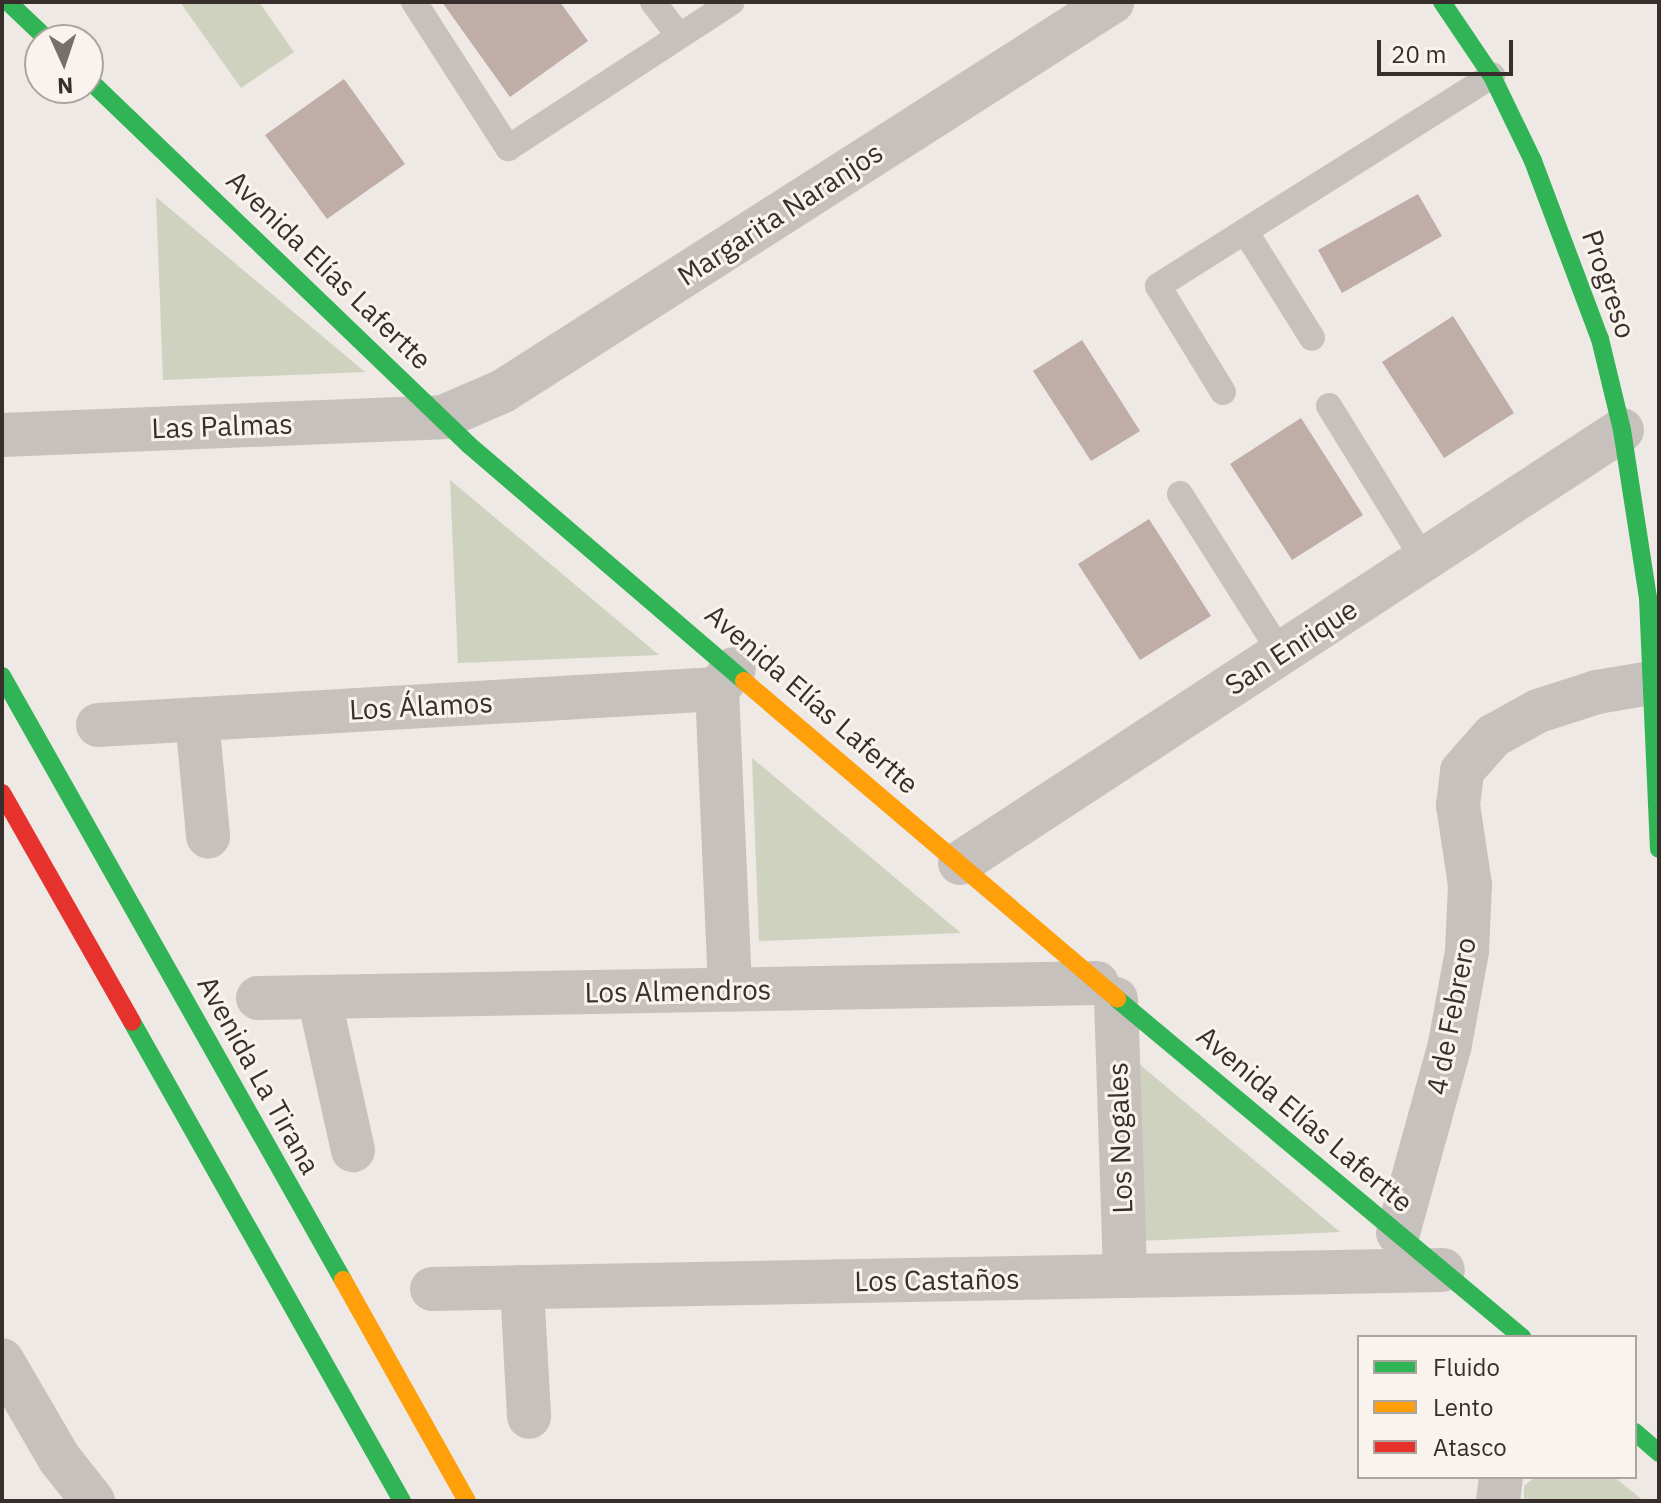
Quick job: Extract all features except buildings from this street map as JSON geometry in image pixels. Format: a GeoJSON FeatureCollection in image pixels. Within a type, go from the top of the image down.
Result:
{"type":"FeatureCollection","features":[{"type":"Feature","properties":{"kind":"main road"},"geometry":{"type":"LineString","coordinates":[[8,2],[31,24]]}},
{"type":"Feature","properties":{"kind":"main road","name":"Progreso"},"geometry":{"type":"LineString","coordinates":[[1442,2],[1492,76],[1569,249],[1600,339],[1622,430],[1646,584],[1659,849]]}},
{"type":"Feature","properties":{"kind":"main road","name":"Avenida Elías Lafertte"},"geometry":{"type":"LineString","coordinates":[[104,94],[443,417],[726,679],[960,863],[1106,991],[1520,1335]]}},
{"type":"Feature","properties":{"kind":"main road","name":"Avenida La Tirana"},"geometry":{"type":"LineString","coordinates":[[2,676],[467,1501]]}},
{"type":"Feature","properties":{"kind":"main road"},"geometry":{"type":"LineString","coordinates":[[2,793],[402,1501]]}},
{"type":"Feature","properties":{"kind":"main road"},"geometry":{"type":"LineString","coordinates":[[1637,1433],[1657,1447]]}},
{"type":"Feature","properties":{"kind":"street","name":"Margarita Naranjos"},"geometry":{"type":"LineString","coordinates":[[443,417],[503,391],[1112,2]]}},
{"type":"Feature","properties":{"kind":"street","name":"Las Palmas"},"geometry":{"type":"LineString","coordinates":[[2,435],[443,417]]}},
{"type":"Feature","properties":{"kind":"street","name":"San Enrique"},"geometry":{"type":"LineString","coordinates":[[960,863],[1622,430]]}},
{"type":"Feature","properties":{"kind":"street","name":"Los Álamos"},"geometry":{"type":"LineString","coordinates":[[98,725],[726,679]]}},
{"type":"Feature","properties":{"kind":"street"},"geometry":{"type":"LineString","coordinates":[[726,679],[730,990]]}},
{"type":"Feature","properties":{"kind":"street","name":"4 de Febrero"},"geometry":{"type":"LineString","coordinates":[[1398,1233],[1450,1044],[1467,951],[1470,885],[1458,805],[1462,771],[1480,745],[1538,711],[1597,692],[1651,683]]}},
{"type":"Feature","properties":{"kind":"street"},"geometry":{"type":"LineString","coordinates":[[197,719],[208,836]]}},
{"type":"Feature","properties":{"kind":"street","name":"Los Almendros"},"geometry":{"type":"LineString","coordinates":[[258,998],[730,990],[1106,991]]}},
{"type":"Feature","properties":{"kind":"street","name":"Los Nogales"},"geometry":{"type":"LineString","coordinates":[[1106,991],[1125,1276]]}},
{"type":"Feature","properties":{"kind":"street"},"geometry":{"type":"LineString","coordinates":[[319,997],[353,1150]]}},
{"type":"Feature","properties":{"kind":"street","name":"Los Castaños"},"geometry":{"type":"LineString","coordinates":[[432,1289],[1443,1270]]}},
{"type":"Feature","properties":{"kind":"street"},"geometry":{"type":"LineString","coordinates":[[522,1287],[529,1417]]}},
{"type":"Feature","properties":{"kind":"street"},"geometry":{"type":"LineString","coordinates":[[2,1360],[59,1458],[93,1501]]}},
{"type":"Feature","properties":{"kind":"street"},"geometry":{"type":"LineString","coordinates":[[1498,1501],[1501,1479]]}},
{"type":"Feature","properties":{"kind":"lane"},"geometry":{"type":"LineString","coordinates":[[414,2],[508,148],[732,2]]}},
{"type":"Feature","properties":{"kind":"lane"},"geometry":{"type":"LineString","coordinates":[[653,2],[679,36]]}},
{"type":"Feature","properties":{"kind":"lane"},"geometry":{"type":"LineString","coordinates":[[1223,392],[1158,286],[1492,76]]}},
{"type":"Feature","properties":{"kind":"lane"},"geometry":{"type":"LineString","coordinates":[[1245,231],[1312,338]]}},
{"type":"Feature","properties":{"kind":"lane"},"geometry":{"type":"LineString","coordinates":[[1329,406],[1424,560]]}},
{"type":"Feature","properties":{"kind":"lane"},"geometry":{"type":"LineString","coordinates":[[1180,494],[1281,653]]}},
{"type":"Feature","properties":{"kind":"green space"},"geometry":{"type":"Polygon","coordinates":[[[180,2],[259,2],[294,52],[241,88],[180,2]]]}},
{"type":"Feature","properties":{"kind":"green space"},"geometry":{"type":"Polygon","coordinates":[[[156,197],[365,372],[163,380],[156,197]]]}},
{"type":"Feature","properties":{"kind":"green space"},"geometry":{"type":"Polygon","coordinates":[[[450,480],[659,655],[458,663],[450,480]]]}},
{"type":"Feature","properties":{"kind":"green space"},"geometry":{"type":"Polygon","coordinates":[[[752,758],[961,933],[759,941],[752,758]]]}},
{"type":"Feature","properties":{"kind":"green space"},"geometry":{"type":"Polygon","coordinates":[[[1132,1058],[1340,1232],[1139,1241],[1132,1058]]]}},
{"type":"Feature","properties":{"kind":"green space"},"geometry":{"type":"Polygon","coordinates":[[[1533,1479],[1616,1479],[1644,1501],[1524,1501],[1524,1486],[1533,1479]]]}},
{"type":"Feature","properties":{"kind":"traffic: fast"},"geometry":{"type":"LineString","coordinates":[[8,2],[31,24]]}},
{"type":"Feature","properties":{"kind":"traffic: fast"},"geometry":{"type":"LineString","coordinates":[[1442,2],[1492,76],[1533,161],[1600,339],[1622,430],[1648,598],[1659,849]]}},
{"type":"Feature","properties":{"kind":"traffic: fast"},"geometry":{"type":"LineString","coordinates":[[104,94],[469,445],[744,681]]}},
{"type":"Feature","properties":{"kind":"traffic: fast"},"geometry":{"type":"LineString","coordinates":[[2,676],[343,1280]]}},
{"type":"Feature","properties":{"kind":"traffic: fast"},"geometry":{"type":"LineString","coordinates":[[1117,999],[1520,1335]]}},
{"type":"Feature","properties":{"kind":"traffic: fast"},"geometry":{"type":"LineString","coordinates":[[132,1022],[402,1501]]}},
{"type":"Feature","properties":{"kind":"traffic: fast"},"geometry":{"type":"LineString","coordinates":[[1637,1434],[1659,1453]]}},
{"type":"Feature","properties":{"kind":"traffic: slow"},"geometry":{"type":"LineString","coordinates":[[744,681],[1117,999]]}},
{"type":"Feature","properties":{"kind":"traffic: slow"},"geometry":{"type":"LineString","coordinates":[[343,1280],[467,1501]]}},
{"type":"Feature","properties":{"kind":"traffic: jam"},"geometry":{"type":"LineString","coordinates":[[2,793],[132,1022]]}}]}
